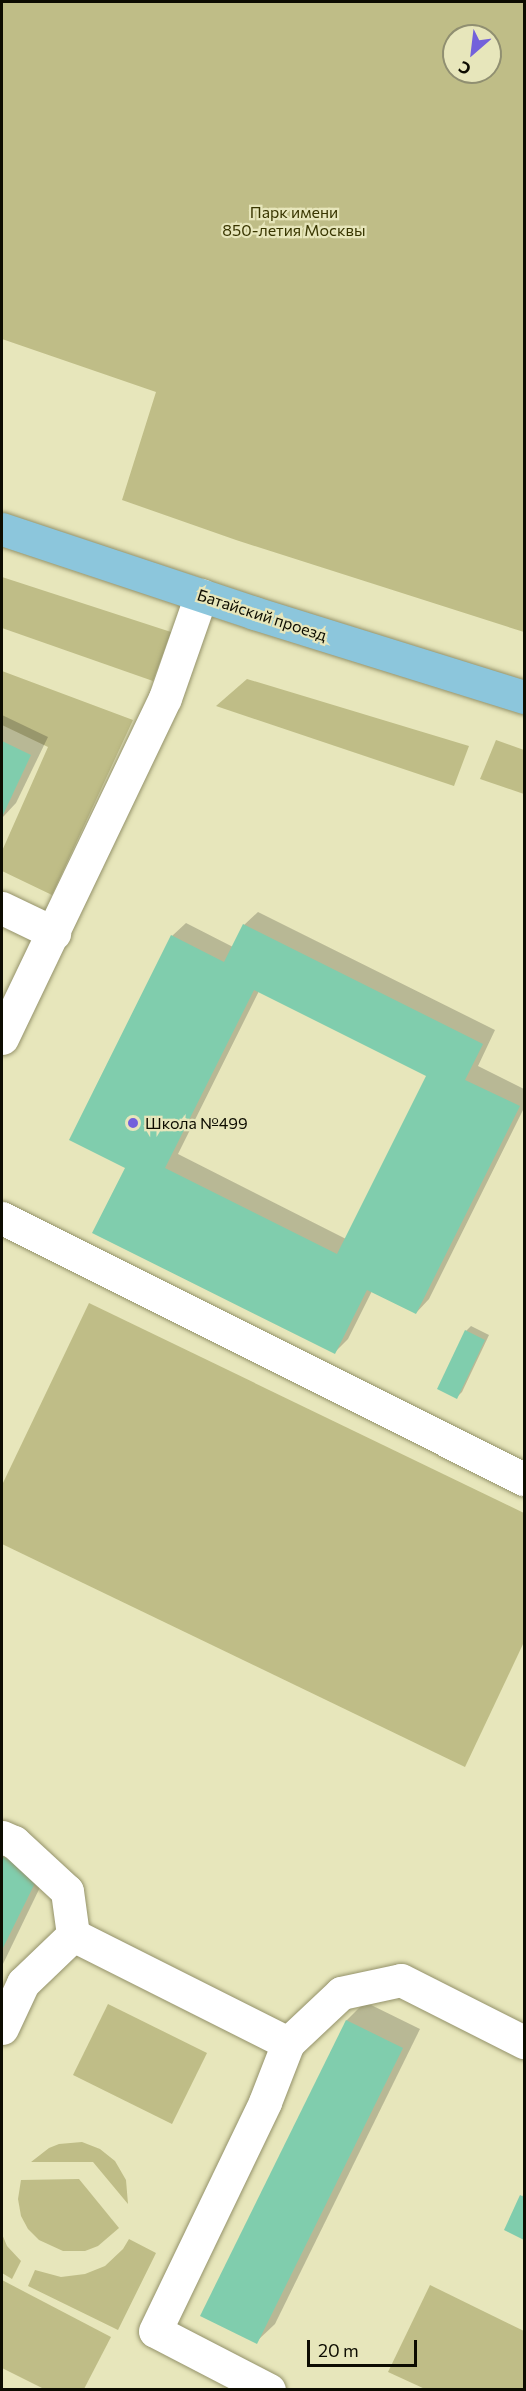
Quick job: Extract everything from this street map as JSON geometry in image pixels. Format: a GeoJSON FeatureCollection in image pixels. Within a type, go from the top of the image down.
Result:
{"type":"FeatureCollection","features":[{"type":"Feature","properties":{"kind":"main road","name":"Батайский проезд"},"geometry":{"type":"LineString","coordinates":[[2,529],[201,596],[525,697]]}},
{"type":"Feature","properties":{"kind":"lane"},"geometry":{"type":"LineString","coordinates":[[2,1038],[165,698],[201,596]]}},
{"type":"Feature","properties":{"kind":"lane"},"geometry":{"type":"LineString","coordinates":[[2,908],[54,933]]}},
{"type":"Feature","properties":{"kind":"lane"},"geometry":{"type":"LineString","coordinates":[[2,1218],[525,1479]]}},
{"type":"Feature","properties":{"kind":"lane"},"geometry":{"type":"LineString","coordinates":[[2,1837],[14,1842],[67,1891],[73,1935]]}},
{"type":"Feature","properties":{"kind":"lane"},"geometry":{"type":"LineString","coordinates":[[2,2028],[23,1983],[73,1935]]}},
{"type":"Feature","properties":{"kind":"lane"},"geometry":{"type":"LineString","coordinates":[[73,1935],[288,2043]]}},
{"type":"Feature","properties":{"kind":"lane"},"geometry":{"type":"LineString","coordinates":[[269,2390],[155,2331],[264,2102],[288,2043],[341,1993],[401,1980],[525,2042]]}},
{"type":"Feature","properties":{"kind":"green space","name":"Парк имени 850-летия Москвы"},"geometry":{"type":"Polygon","coordinates":[[[2,2],[524,2],[524,632],[236,540],[122,500],[156,392],[2,339],[2,2]]]}},
{"type":"Feature","properties":{"kind":"green space"},"geometry":{"type":"Polygon","coordinates":[[[2,577],[171,632],[153,681],[2,628],[2,577]]]}},
{"type":"Feature","properties":{"kind":"green space"},"geometry":{"type":"Polygon","coordinates":[[[2,671],[133,720],[52,895],[2,871],[2,851],[48,747],[2,725],[2,671]]]}},
{"type":"Feature","properties":{"kind":"green space"},"geometry":{"type":"Polygon","coordinates":[[[247,679],[469,746],[454,786],[216,706],[247,679]]]}},
{"type":"Feature","properties":{"kind":"green space"},"geometry":{"type":"Polygon","coordinates":[[[496,740],[524,750],[524,794],[480,779],[496,740]]]}},
{"type":"Feature","properties":{"kind":"green space"},"geometry":{"type":"Polygon","coordinates":[[[89,1303],[524,1513],[524,1642],[465,1767],[2,1544],[2,1485],[89,1303]]]}},
{"type":"Feature","properties":{"kind":"green space"},"geometry":{"type":"Polygon","coordinates":[[[108,2004],[207,2053],[172,2124],[73,2075],[108,2004]]]}},
{"type":"Feature","properties":{"kind":"green space"},"geometry":{"type":"Polygon","coordinates":[[[82,2142],[100,2149],[115,2161],[126,2180],[128,2204],[93,2162],[31,2162],[49,2148],[59,2144],[82,2142]]]}},
{"type":"Feature","properties":{"kind":"green space"},"geometry":{"type":"Polygon","coordinates":[[[79,2179],[119,2228],[98,2246],[85,2251],[63,2251],[39,2240],[28,2229],[21,2216],[18,2199],[21,2180],[79,2179]]]}},
{"type":"Feature","properties":{"kind":"green space"},"geometry":{"type":"Polygon","coordinates":[[[2,2234],[7,2246],[21,2261],[12,2279],[2,2273],[2,2234]]]}},
{"type":"Feature","properties":{"kind":"green space"},"geometry":{"type":"Polygon","coordinates":[[[129,2239],[156,2253],[118,2330],[28,2286],[35,2270],[61,2277],[85,2274],[105,2266],[123,2249],[129,2239]]]}},
{"type":"Feature","properties":{"kind":"green space"},"geometry":{"type":"Polygon","coordinates":[[[2,2280],[111,2337],[84,2389],[44,2389],[2,2368],[2,2280]]]}},
{"type":"Feature","properties":{"kind":"green space"},"geometry":{"type":"Polygon","coordinates":[[[430,2285],[524,2331],[524,2389],[425,2389],[388,2372],[430,2285]]]}},
{"type":"Feature","properties":{"kind":"building"},"geometry":{"type":"Polygon","coordinates":[[[2,741],[31,755],[2,817],[2,741]]]}},
{"type":"Feature","properties":{"kind":"building","name":"Школа №499"},"geometry":{"type":"Polygon","coordinates":[[[243,924],[483,1044],[465,1080],[520,1106],[416,1314],[367,1290],[335,1354],[92,1233],[125,1168],[69,1140],[171,935],[224,962],[243,924]],[[254,990],[165,1168],[337,1254],[426,1076],[254,990]]]}},
{"type":"Feature","properties":{"kind":"building"},"geometry":{"type":"Polygon","coordinates":[[[465,1330],[485,1340],[457,1399],[437,1389],[465,1330]]]}},
{"type":"Feature","properties":{"kind":"building"},"geometry":{"type":"Polygon","coordinates":[[[2,1856],[39,1875],[2,1950],[2,1856]]]}},
{"type":"Feature","properties":{"kind":"building"},"geometry":{"type":"Polygon","coordinates":[[[346,2020],[403,2048],[257,2344],[200,2316],[346,2020]]]}},
{"type":"Feature","properties":{"kind":"building"},"geometry":{"type":"Polygon","coordinates":[[[520,2195],[524,2197],[524,2240],[504,2230],[520,2195]]]}},
{"type":"Feature","properties":{"kind":"place","name":"Школа №499"},"geometry":{"type":"Point","coordinates":[133,1123]}}]}
